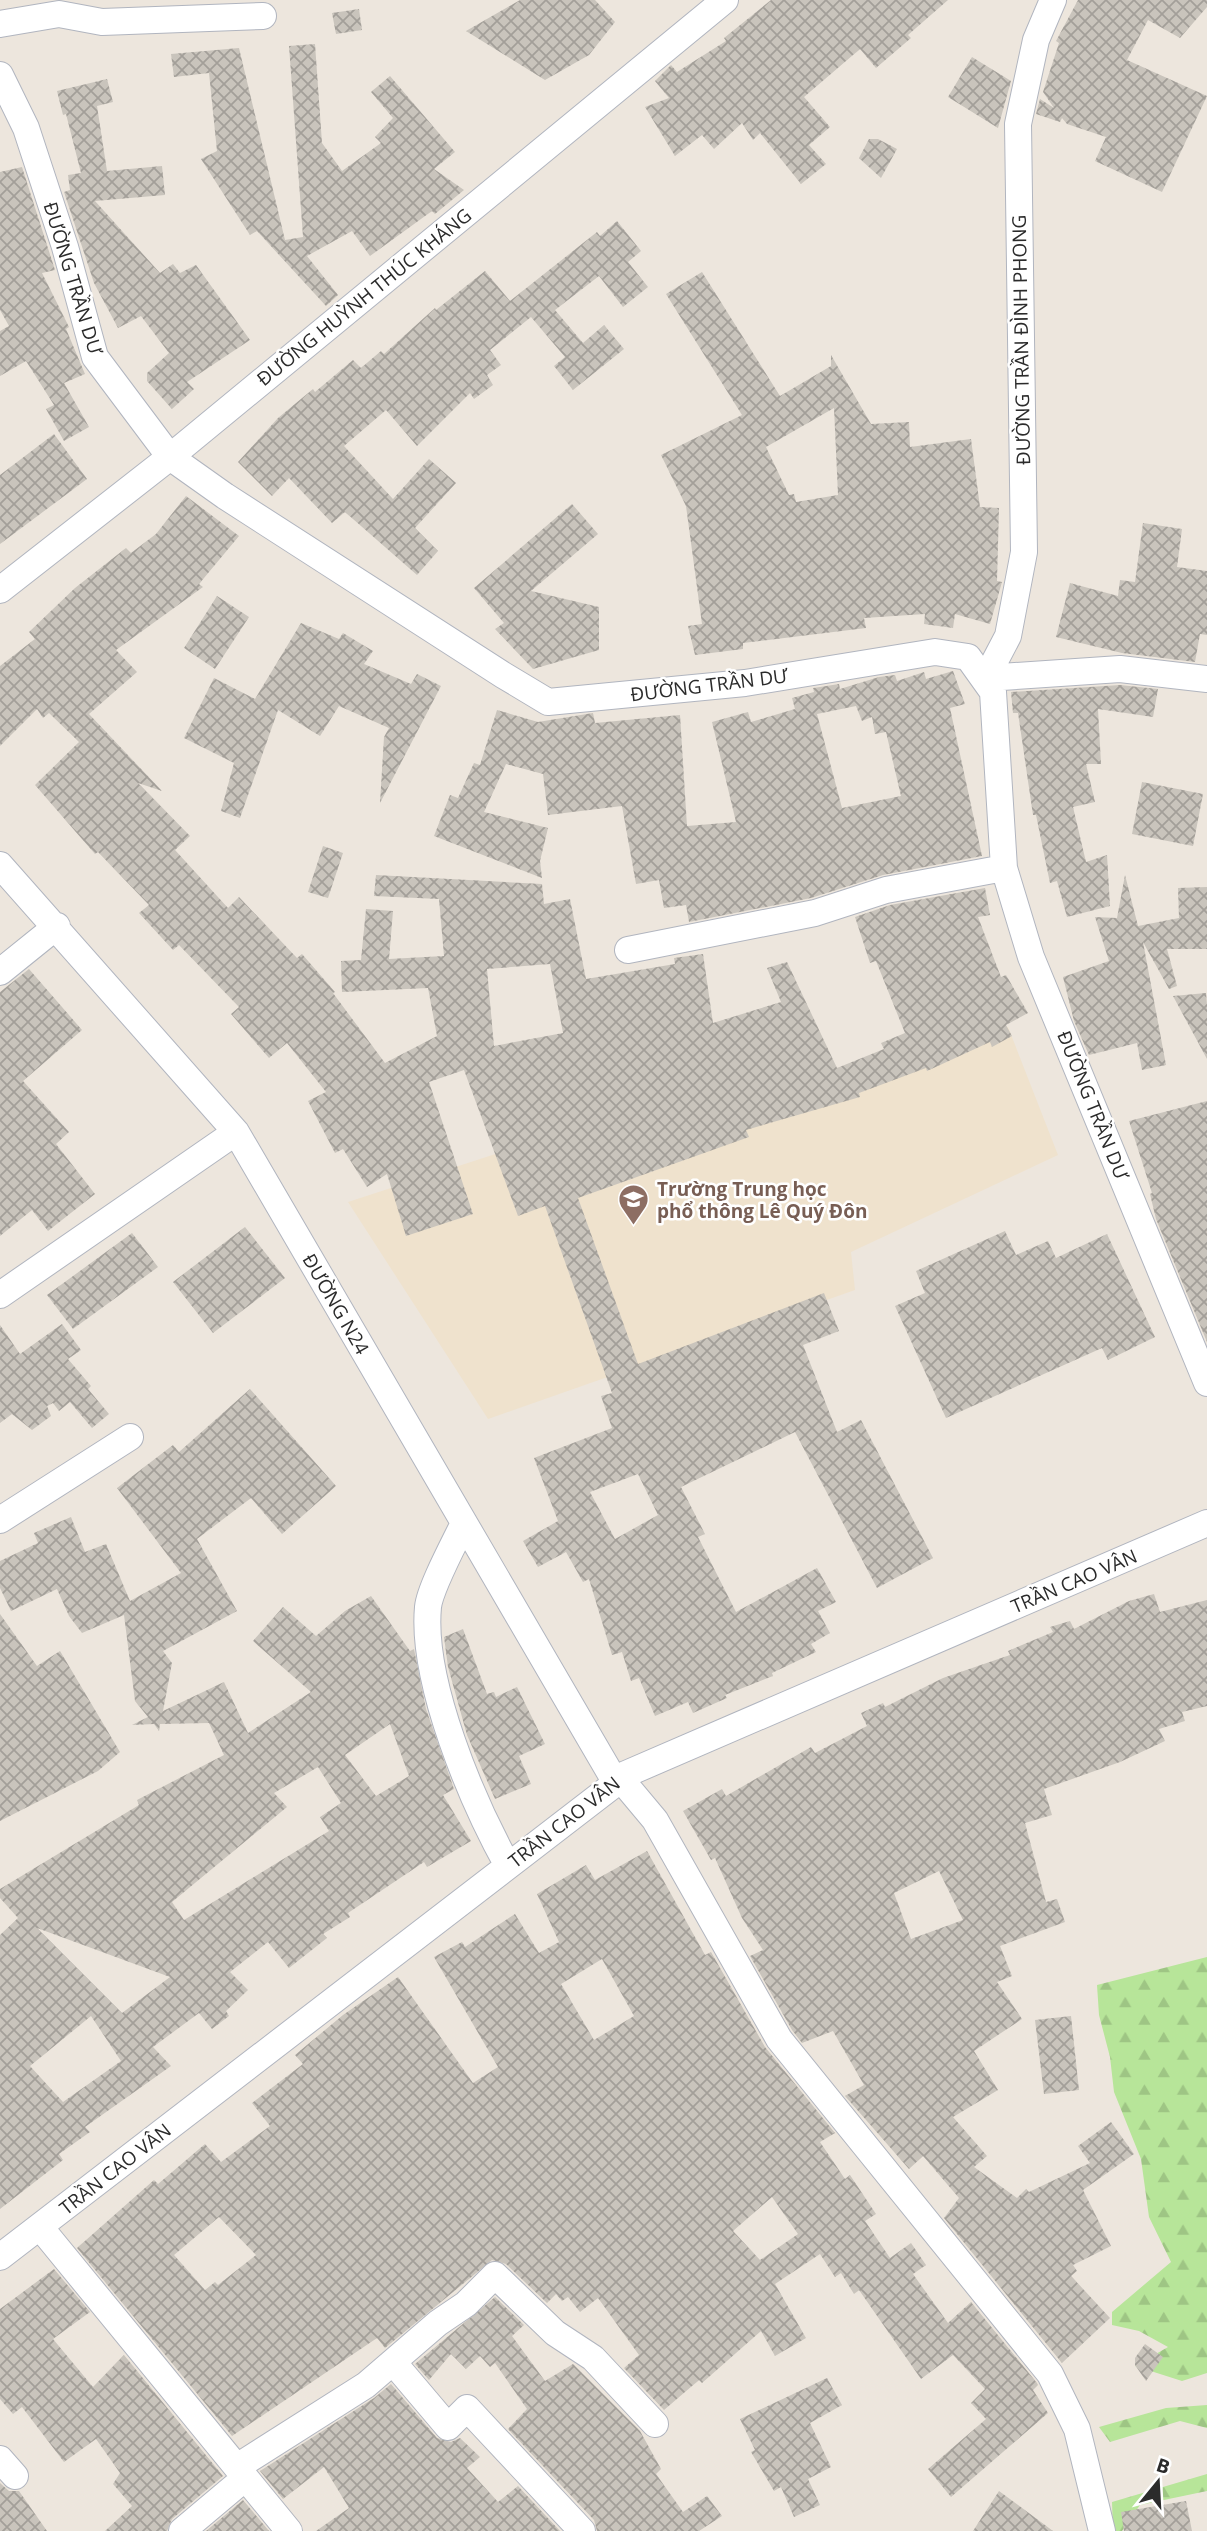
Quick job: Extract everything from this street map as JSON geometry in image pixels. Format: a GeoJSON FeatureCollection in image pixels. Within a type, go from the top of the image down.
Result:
{"type":"FeatureCollection","features":[{"type":"Feature","properties":{"kind":"street","name":"ĐƯỜNG HUỲNH THÚC KHÁNG"},"geometry":{"type":"LineString","coordinates":[[0,590],[170,457],[726,0]]}},
{"type":"Feature","properties":{"kind":"street","name":"ĐƯỜNG TRẦN ĐÌNH PHONG"},"geometry":{"type":"LineString","coordinates":[[986,678],[1008,636],[1024,552],[1018,124],[1036,40],[1053,0]]}},
{"type":"Feature","properties":{"kind":"street"},"geometry":{"type":"LineString","coordinates":[[0,24],[60,7],[102,22],[263,16]]}},
{"type":"Feature","properties":{"kind":"street","name":"ĐƯỜNG TRẦN DƯ"},"geometry":{"type":"LineString","coordinates":[[0,75],[26,128],[65,247],[95,357],[170,457],[225,496],[548,702],[745,683],[935,652],[968,657],[986,678],[993,692],[1004,868],[1031,957],[1207,1383]]}},
{"type":"Feature","properties":{"kind":"street"},"geometry":{"type":"LineString","coordinates":[[986,678],[1120,669],[1207,679]]}},
{"type":"Feature","properties":{"kind":"street","name":"ĐƯỜNG N24"},"geometry":{"type":"LineString","coordinates":[[0,864],[236,1132],[617,1780],[655,1820],[779,2039],[1050,2374],[1077,2429],[1102,2531]]}},
{"type":"Feature","properties":{"kind":"street"},"geometry":{"type":"LineString","coordinates":[[628,950],[816,913],[886,890],[1004,868]]}},
{"type":"Feature","properties":{"kind":"street"},"geometry":{"type":"LineString","coordinates":[[0,972],[57,926]]}},
{"type":"Feature","properties":{"kind":"street"},"geometry":{"type":"LineString","coordinates":[[0,1294],[236,1132]]}},
{"type":"Feature","properties":{"kind":"street"},"geometry":{"type":"LineString","coordinates":[[0,1520],[130,1437]]}},
{"type":"Feature","properties":{"kind":"street"},"geometry":{"type":"LineString","coordinates":[[464,1523],[428,1605],[432,1666],[465,1781],[508,1866]]}},
{"type":"Feature","properties":{"kind":"street","name":"TRẦN CAO VÂN"},"geometry":{"type":"LineString","coordinates":[[0,2258],[617,1780],[1207,1523]]}},
{"type":"Feature","properties":{"kind":"street"},"geometry":{"type":"LineString","coordinates":[[40,2227],[289,2531]]}},
{"type":"Feature","properties":{"kind":"street"},"geometry":{"type":"LineString","coordinates":[[182,2531],[241,2472],[366,2385],[438,2323],[466,2304],[495,2275],[555,2333],[593,2358],[655,2424]]}},
{"type":"Feature","properties":{"kind":"street"},"geometry":{"type":"LineString","coordinates":[[393,2362],[448,2427],[467,2408],[582,2531]]}},
{"type":"Feature","properties":{"kind":"shaded area","name":"Trường Trung học phổ thông Lê Quý Đôn"},"geometry":{"type":"Polygon","coordinates":[[[1008,1027],[1058,1155],[851,1252],[855,1290],[488,1419],[348,1202],[748,1072],[764,1113],[1008,1027]]]}},
{"type":"Feature","properties":{"kind":"green space"},"geometry":{"type":"Polygon","coordinates":[[[1207,1957],[1207,2373],[1182,2381],[1135,2366],[1168,2347],[1139,2331],[1112,2325],[1112,2312],[1171,2262],[1149,2217],[1141,2159],[1114,2092],[1110,2057],[1099,2015],[1097,1985],[1207,1957]]]}},
{"type":"Feature","properties":{"kind":"green space"},"geometry":{"type":"Polygon","coordinates":[[[1207,2405],[1207,2428],[1180,2421],[1110,2442],[1099,2427],[1166,2408],[1207,2405]]]}},
{"type":"Feature","properties":{"kind":"green space"},"geometry":{"type":"Polygon","coordinates":[[[1207,2474],[1207,2491],[1140,2505],[1122,2531],[1113,2531],[1112,2502],[1207,2474]]]}},
{"type":"Feature","properties":{"kind":"building"},"geometry":{"type":"Polygon","coordinates":[[[520,0],[595,0],[615,22],[589,55],[545,80],[466,31],[520,0]]]}},
{"type":"Feature","properties":{"kind":"building"},"geometry":{"type":"Polygon","coordinates":[[[771,0],[948,0],[908,35],[911,38],[876,68],[860,49],[804,97],[830,127],[809,145],[826,164],[801,184],[760,133],[753,140],[742,123],[714,149],[702,135],[675,156],[645,107],[669,98],[655,81],[671,65],[677,72],[726,41],[724,38],[771,0]]]}},
{"type":"Feature","properties":{"kind":"building"},"geometry":{"type":"Polygon","coordinates":[[[1078,0],[1207,0],[1207,7],[1180,38],[1148,20],[1127,60],[1207,96],[1162,192],[1095,161],[1106,137],[1067,124],[1062,118],[1060,122],[1036,114],[1040,99],[1054,108],[1043,92],[1059,43],[1056,41],[1078,0]]]}},
{"type":"Feature","properties":{"kind":"building"},"geometry":{"type":"Polygon","coordinates":[[[359,9],[362,30],[336,34],[332,13],[359,9]]]}},
{"type":"Feature","properties":{"kind":"building"},"geometry":{"type":"Polygon","coordinates":[[[315,44],[322,143],[342,171],[381,143],[375,137],[393,118],[371,92],[390,76],[455,152],[434,169],[464,190],[435,214],[432,211],[370,256],[352,231],[307,256],[338,295],[326,306],[257,231],[250,235],[201,159],[217,151],[209,73],[174,77],[171,54],[239,48],[285,240],[303,237],[289,46],[315,44]]]}},
{"type":"Feature","properties":{"kind":"building"},"geometry":{"type":"Polygon","coordinates":[[[972,57],[1011,81],[998,128],[948,97],[972,57]]]}},
{"type":"Feature","properties":{"kind":"building"},"geometry":{"type":"Polygon","coordinates":[[[107,79],[113,102],[97,106],[107,171],[162,166],[165,195],[95,201],[160,273],[173,264],[180,273],[196,265],[250,340],[187,382],[194,389],[172,409],[147,381],[147,373],[169,353],[141,316],[118,328],[94,283],[64,192],[70,190],[68,175],[81,173],[66,114],[63,115],[57,91],[107,79]]]}},
{"type":"Feature","properties":{"kind":"building"},"geometry":{"type":"Polygon","coordinates":[[[869,139],[878,139],[897,149],[881,178],[859,158],[869,139]]]}},
{"type":"Feature","properties":{"kind":"building"},"geometry":{"type":"Polygon","coordinates":[[[22,167],[55,270],[42,273],[69,327],[66,329],[85,374],[64,383],[89,427],[64,441],[46,409],[54,405],[26,361],[0,376],[0,331],[9,326],[0,310],[0,172],[22,167]]]}},
{"type":"Feature","properties":{"kind":"building"},"geometry":{"type":"Polygon","coordinates":[[[617,221],[641,251],[628,262],[648,287],[623,307],[599,276],[555,310],[583,343],[604,325],[624,349],[573,390],[554,366],[565,357],[531,317],[490,350],[501,365],[487,375],[493,385],[474,399],[470,393],[417,446],[386,410],[344,446],[393,499],[429,459],[456,483],[415,528],[438,551],[417,575],[345,512],[332,523],[289,478],[272,496],[238,462],[278,418],[313,389],[315,392],[353,360],[361,368],[381,351],[384,354],[435,308],[436,310],[485,271],[510,301],[597,232],[600,236],[617,221]]]}},
{"type":"Feature","properties":{"kind":"building"},"geometry":{"type":"Polygon","coordinates":[[[702,272],[780,396],[831,366],[831,355],[871,424],[909,422],[910,447],[971,439],[980,507],[999,508],[997,581],[1002,582],[990,624],[955,614],[953,628],[924,624],[925,614],[864,618],[866,628],[743,643],[743,649],[695,655],[688,626],[702,624],[686,506],[661,455],[742,415],[666,294],[702,272]],[[834,408],[766,447],[789,495],[794,494],[796,502],[838,495],[834,408]]]}},
{"type":"Feature","properties":{"kind":"building"},"geometry":{"type":"Polygon","coordinates":[[[54,434],[87,479],[0,544],[0,475],[54,434]]]}},
{"type":"Feature","properties":{"kind":"building"},"geometry":{"type":"Polygon","coordinates":[[[186,496],[239,536],[199,584],[203,587],[116,650],[137,672],[89,714],[162,791],[138,783],[190,836],[175,850],[228,908],[239,897],[297,958],[302,954],[335,992],[333,993],[385,1063],[437,1036],[428,988],[342,992],[341,961],[361,960],[366,909],[393,911],[389,959],[444,956],[439,899],[374,896],[376,875],[542,884],[544,904],[570,899],[586,979],[675,964],[674,958],[703,954],[713,1023],[781,1002],[767,968],[787,962],[837,1068],[884,1049],[881,1043],[905,1033],[876,961],[870,963],[855,917],[890,905],[985,888],[990,915],[978,917],[1001,977],[1006,975],[1028,1013],[1006,1025],[1012,1036],[992,1047],[990,1042],[927,1071],[926,1068],[859,1093],[860,1097],[746,1130],[749,1137],[578,1198],[638,1364],[824,1293],[839,1331],[803,1345],[837,1432],[861,1420],[933,1558],[877,1588],[795,1432],[681,1487],[705,1534],[698,1537],[736,1612],[817,1568],[836,1602],[818,1611],[830,1633],[811,1644],[816,1652],[772,1673],[773,1676],[725,1695],[727,1698],[693,1713],[688,1702],[655,1716],[639,1678],[631,1681],[622,1652],[612,1655],[589,1579],[583,1582],[566,1552],[538,1567],[523,1541],[558,1521],[534,1458],[612,1428],[601,1396],[612,1393],[545,1206],[518,1216],[464,1070],[429,1082],[473,1214],[406,1236],[387,1174],[367,1187],[343,1149],[335,1153],[308,1101],[326,1092],[287,1043],[269,1058],[231,1014],[239,1007],[179,945],[173,950],[139,913],[149,905],[98,852],[95,854],[35,785],[79,742],[49,713],[43,718],[37,709],[0,746],[0,666],[35,639],[29,632],[75,588],[126,548],[131,553],[156,534],[186,496]],[[550,964],[487,969],[494,1046],[563,1033],[550,964]],[[638,1474],[590,1492],[615,1539],[658,1515],[638,1474]]]}},
{"type":"Feature","properties":{"kind":"building"},"geometry":{"type":"Polygon","coordinates":[[[572,504],[598,534],[531,591],[599,607],[599,650],[533,669],[495,629],[504,623],[474,588],[572,504]]]}},
{"type":"Feature","properties":{"kind":"building"},"geometry":{"type":"Polygon","coordinates":[[[1143,523],[1182,529],[1177,567],[1207,571],[1207,635],[1200,634],[1195,662],[1122,653],[1056,637],[1070,583],[1118,596],[1120,580],[1135,582],[1143,523]]]}},
{"type":"Feature","properties":{"kind":"building"},"geometry":{"type":"Polygon","coordinates":[[[217,596],[249,617],[215,669],[184,648],[217,596]]]}},
{"type":"Feature","properties":{"kind":"building"},"geometry":{"type":"Polygon","coordinates":[[[301,623],[339,639],[343,633],[373,651],[364,664],[411,684],[417,674],[441,686],[380,803],[384,737],[389,728],[339,706],[320,736],[278,710],[240,818],[221,811],[234,763],[184,738],[214,678],[255,699],[301,623]]]}},
{"type":"Feature","properties":{"kind":"building"},"geometry":{"type":"Polygon","coordinates":[[[953,671],[965,704],[950,708],[982,856],[883,875],[811,898],[689,922],[686,905],[664,908],[659,880],[636,884],[622,806],[548,815],[543,774],[506,764],[484,812],[548,828],[540,861],[542,878],[434,836],[450,795],[458,798],[474,763],[480,765],[497,710],[538,722],[593,713],[595,723],[680,715],[687,826],[736,822],[712,722],[748,712],[751,722],[795,709],[792,698],[814,692],[813,688],[839,684],[840,689],[895,675],[897,681],[924,672],[926,679],[953,671]],[[856,706],[817,714],[842,808],[901,796],[886,732],[875,734],[872,717],[862,721],[856,706]]]}},
{"type":"Feature","properties":{"kind":"building"},"geometry":{"type":"Polygon","coordinates":[[[1120,685],[1158,689],[1153,717],[1098,709],[1101,764],[1086,764],[1095,802],[1073,807],[1086,862],[1107,855],[1110,906],[1067,917],[1057,881],[1050,883],[1036,815],[1033,815],[1018,713],[1013,713],[1011,692],[1120,685]]]}},
{"type":"Feature","properties":{"kind":"building"},"geometry":{"type":"Polygon","coordinates":[[[1142,782],[1203,794],[1193,846],[1132,834],[1142,782]]]}},
{"type":"Feature","properties":{"kind":"building"},"geometry":{"type":"Polygon","coordinates":[[[323,846],[343,853],[328,898],[308,892],[323,846]]]}},
{"type":"Feature","properties":{"kind":"building"},"geometry":{"type":"Polygon","coordinates":[[[1125,875],[1138,926],[1179,918],[1178,888],[1207,887],[1207,949],[1167,949],[1177,986],[1169,989],[1143,942],[1166,1065],[1142,1070],[1137,1043],[1089,1055],[1074,1021],[1063,977],[1109,961],[1095,917],[1117,918],[1125,875]]]}},
{"type":"Feature","properties":{"kind":"building"},"geometry":{"type":"Polygon","coordinates":[[[29,969],[82,1030],[23,1081],[69,1132],[56,1144],[95,1194],[48,1231],[32,1210],[0,1236],[0,992],[29,969]]]}},
{"type":"Feature","properties":{"kind":"building"},"geometry":{"type":"Polygon","coordinates":[[[1206,993],[1207,1005],[1207,1059],[1173,996],[1206,993]]]}},
{"type":"Feature","properties":{"kind":"building"},"geometry":{"type":"Polygon","coordinates":[[[1207,1101],[1207,1342],[1156,1219],[1150,1194],[1152,1193],[1129,1121],[1207,1101]]]}},
{"type":"Feature","properties":{"kind":"building"},"geometry":{"type":"Polygon","coordinates":[[[245,1227],[285,1278],[213,1333],[173,1282],[245,1227]]]}},
{"type":"Feature","properties":{"kind":"building"},"geometry":{"type":"Polygon","coordinates":[[[1005,1231],[1016,1255],[1048,1241],[1056,1258],[1107,1234],[1155,1337],[1108,1360],[1102,1348],[946,1418],[895,1306],[925,1293],[916,1271],[1005,1231]]]}},
{"type":"Feature","properties":{"kind":"building"},"geometry":{"type":"Polygon","coordinates":[[[132,1233],[158,1267],[73,1329],[47,1295],[132,1233]]]}},
{"type":"Feature","properties":{"kind":"building"},"geometry":{"type":"Polygon","coordinates":[[[62,1324],[81,1350],[68,1359],[91,1386],[88,1389],[109,1414],[92,1428],[70,1402],[59,1411],[53,1403],[47,1406],[51,1416],[32,1430],[12,1414],[0,1423],[0,1325],[20,1354],[62,1324]]]}},
{"type":"Feature","properties":{"kind":"building"},"geometry":{"type":"Polygon","coordinates":[[[250,1389],[336,1486],[282,1534],[251,1498],[197,1539],[237,1611],[163,1651],[172,1663],[163,1711],[224,1682],[248,1733],[311,1692],[253,1641],[283,1607],[316,1636],[345,1611],[371,1596],[410,1651],[414,1649],[426,1709],[454,1789],[443,1795],[471,1841],[427,1867],[424,1862],[348,1913],[350,1917],[323,1934],[327,1938],[289,1968],[268,1942],[230,1972],[248,1990],[226,2011],[229,2016],[212,2029],[199,2013],[153,2047],[171,2066],[85,2127],[90,2132],[59,2154],[63,2160],[0,2209],[0,1935],[18,1918],[0,1898],[0,1889],[139,1805],[137,1800],[224,1755],[209,1723],[160,1724],[159,1731],[154,1724],[132,1725],[148,1717],[135,1701],[124,1615],[82,1633],[69,1616],[57,1589],[11,1611],[0,1588],[0,1561],[38,1543],[34,1533],[71,1517],[85,1552],[106,1544],[130,1601],[181,1573],[117,1488],[173,1445],[179,1452],[250,1389]],[[390,1724],[345,1755],[376,1796],[409,1776],[390,1724]],[[318,1767],[274,1793],[287,1807],[172,1902],[184,1920],[329,1831],[320,1817],[341,1803],[318,1767]],[[37,1928],[122,2013],[170,1977],[37,1928]],[[91,2016],[30,2066],[63,2102],[121,2061],[91,2016]]]}},
{"type":"Feature","properties":{"kind":"building"},"geometry":{"type":"Polygon","coordinates":[[[1154,1594],[1160,1612],[1207,1600],[1207,1706],[1182,1712],[1185,1721],[1159,1729],[1165,1741],[1120,1762],[1044,1789],[1052,1815],[1025,1823],[1046,1902],[1057,1899],[1065,1922],[1000,1946],[1012,1976],[997,1982],[1022,2019],[974,2051],[998,2090],[953,2117],[987,2156],[974,2167],[1017,2198],[1026,2189],[1029,2192],[1090,2163],[1078,2146],[1111,2122],[1134,2154],[1083,2190],[1111,2246],[1073,2265],[1077,2271],[1071,2276],[1110,2318],[1062,2363],[944,2218],[959,2198],[923,2156],[909,2169],[845,2096],[864,2085],[833,2031],[802,2043],[792,2030],[750,1956],[763,1950],[742,1918],[715,1858],[711,1860],[683,1811],[722,1789],[726,1796],[811,1747],[815,1753],[867,1726],[861,1713],[883,1703],[885,1707],[943,1678],[1010,1655],[1008,1651],[1053,1632],[1050,1627],[1070,1621],[1074,1629],[1129,1601],[1154,1594]],[[939,1871],[894,1893],[911,1939],[963,1920],[939,1871]]]}},
{"type":"Feature","properties":{"kind":"building"},"geometry":{"type":"Polygon","coordinates":[[[0,1614],[37,1666],[60,1651],[120,1752],[98,1771],[0,1821],[0,1614]]]}},
{"type":"Feature","properties":{"kind":"building"},"geometry":{"type":"Polygon","coordinates":[[[463,1629],[487,1694],[494,1692],[496,1697],[517,1687],[545,1744],[519,1756],[531,1784],[495,1799],[467,1735],[448,1667],[444,1637],[463,1629]]]}},
{"type":"Feature","properties":{"kind":"building"},"geometry":{"type":"Polygon","coordinates":[[[647,1851],[705,1955],[711,1952],[765,2047],[835,2133],[820,2142],[845,2179],[850,2175],[876,2214],[865,2221],[890,2258],[911,2243],[926,2265],[913,2274],[948,2323],[971,2302],[1037,2383],[1033,2390],[1048,2413],[951,2497],[928,2469],[986,2419],[971,2403],[985,2389],[953,2355],[921,2379],[859,2290],[854,2294],[841,2273],[835,2277],[820,2254],[775,2284],[806,2338],[775,2356],[761,2331],[702,2383],[699,2380],[664,2410],[624,2368],[639,2355],[598,2298],[580,2312],[568,2297],[562,2301],[556,2294],[547,2303],[506,2264],[492,2260],[385,2348],[377,2338],[232,2436],[77,2248],[154,2180],[158,2184],[205,2144],[221,2162],[270,2126],[252,2103],[303,2064],[295,2055],[343,2015],[398,1977],[473,2083],[498,2067],[434,1957],[462,1942],[465,1947],[515,1914],[539,1953],[559,1942],[537,1894],[586,1865],[595,1880],[647,1851]],[[602,1959],[561,1984],[594,2040],[634,2016],[602,1959]],[[772,2197],[733,2231],[760,2260],[798,2234],[772,2197]],[[219,2217],[174,2255],[205,2290],[215,2282],[218,2285],[256,2255],[219,2217]]]}},
{"type":"Feature","properties":{"kind":"building"},"geometry":{"type":"Polygon","coordinates":[[[1071,2016],[1079,2090],[1044,2094],[1035,2020],[1071,2016]]]}},
{"type":"Feature","properties":{"kind":"building"},"geometry":{"type":"Polygon","coordinates":[[[54,2269],[90,2312],[53,2339],[93,2387],[124,2355],[223,2476],[172,2519],[167,2531],[105,2531],[132,2506],[113,2484],[120,2473],[96,2439],[64,2462],[22,2407],[13,2414],[0,2399],[0,2309],[54,2269]]]}},
{"type":"Feature","properties":{"kind":"building"},"geometry":{"type":"Polygon","coordinates":[[[495,2297],[524,2325],[512,2336],[545,2381],[573,2364],[640,2431],[661,2469],[656,2474],[683,2512],[707,2496],[722,2516],[699,2531],[597,2531],[594,2520],[508,2429],[527,2409],[495,2363],[490,2367],[480,2356],[466,2369],[451,2354],[429,2380],[415,2364],[495,2297]]]}},
{"type":"Feature","properties":{"kind":"building"},"geometry":{"type":"Polygon","coordinates":[[[1145,2344],[1163,2357],[1146,2381],[1135,2365],[1135,2358],[1145,2344]]]}},
{"type":"Feature","properties":{"kind":"building"},"geometry":{"type":"Polygon","coordinates":[[[827,2378],[842,2405],[810,2423],[831,2467],[808,2479],[820,2505],[794,2517],[781,2487],[774,2491],[751,2452],[755,2450],[740,2419],[827,2378]]]}},
{"type":"Feature","properties":{"kind":"building"},"geometry":{"type":"Polygon","coordinates":[[[391,2384],[437,2438],[451,2442],[460,2438],[480,2457],[467,2468],[498,2502],[518,2486],[560,2531],[316,2531],[349,2508],[324,2467],[283,2499],[260,2471],[374,2398],[391,2384]]]}},
{"type":"Feature","properties":{"kind":"building"},"geometry":{"type":"Polygon","coordinates":[[[0,2483],[9,2491],[19,2491],[47,2531],[0,2531],[0,2483]]]}},
{"type":"Feature","properties":{"kind":"building"},"geometry":{"type":"Polygon","coordinates":[[[999,2491],[1053,2531],[973,2531],[999,2491]]]}},
{"type":"Feature","properties":{"kind":"building"},"geometry":{"type":"Polygon","coordinates":[[[243,2500],[269,2531],[206,2531],[243,2500]]]}},
{"type":"Feature","properties":{"kind":"building"},"geometry":{"type":"Polygon","coordinates":[[[1186,2501],[1192,2531],[1124,2531],[1121,2512],[1186,2501]]]}},
{"type":"Feature","properties":{"kind":"place","name":"Trường Trung học phổ thông Lê Quý Đôn"},"geometry":{"type":"Point","coordinates":[634,1227]}}]}
